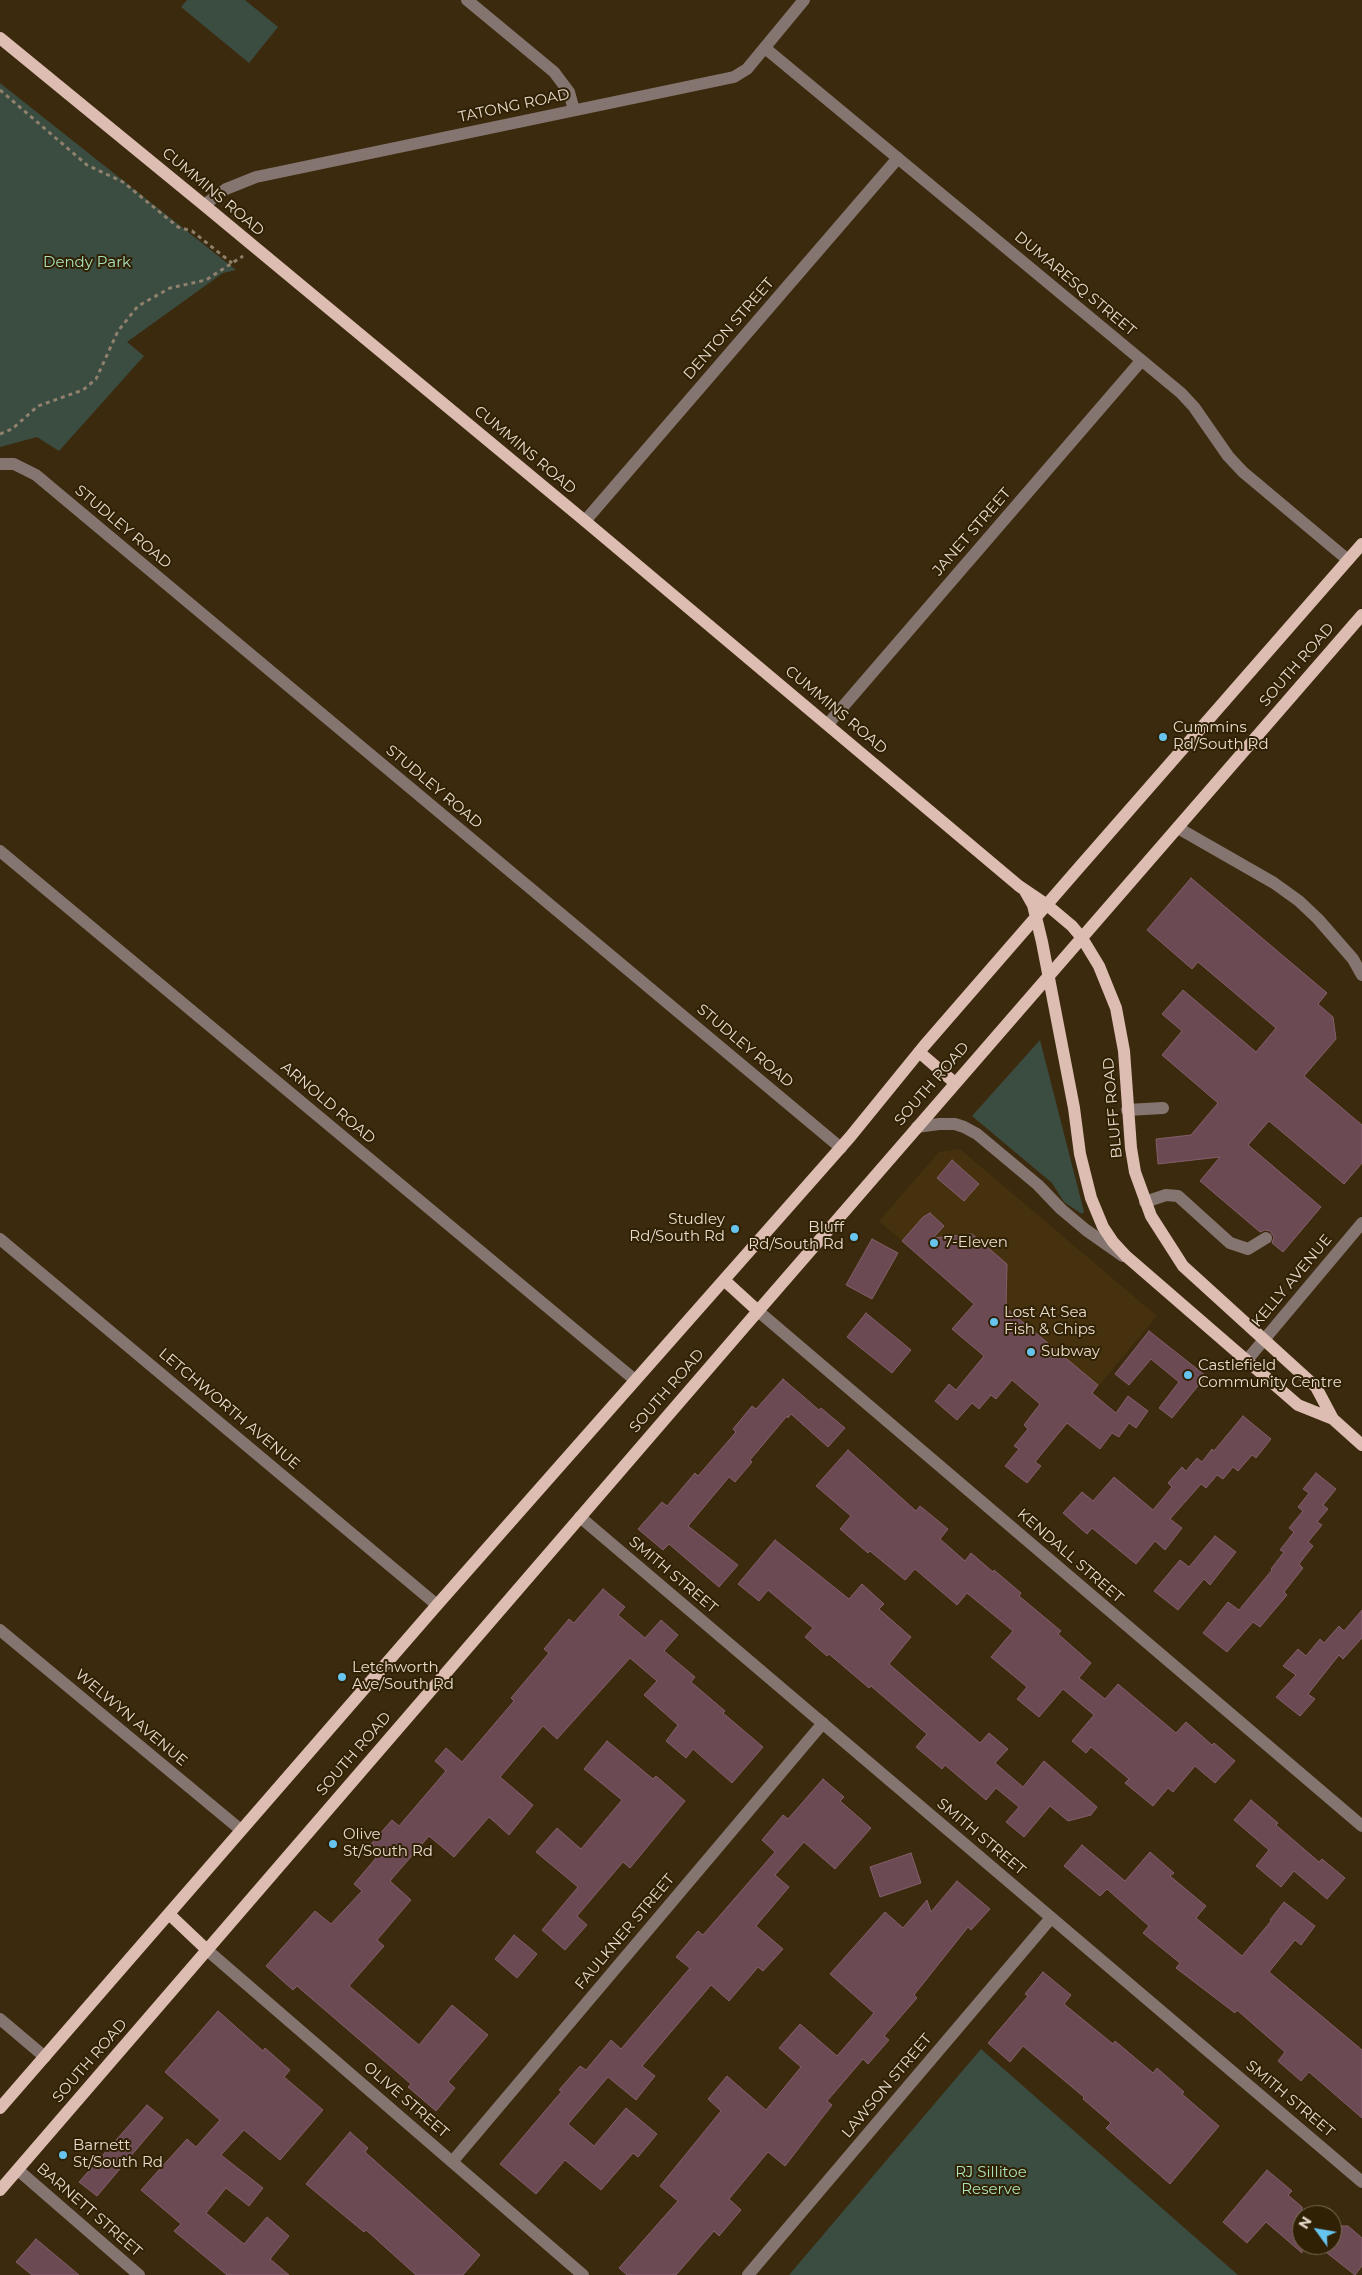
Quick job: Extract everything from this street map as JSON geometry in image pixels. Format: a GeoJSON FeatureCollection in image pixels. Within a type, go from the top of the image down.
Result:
{"type":"FeatureCollection","features":[{"type":"Feature","properties":{"kind":"main road","name":"CUMMINS ROAD"},"geometry":{"type":"LineString","coordinates":[[0,38],[256,248],[828,724],[1025,891],[1047,905]]}},
{"type":"Feature","properties":{"kind":"main road","name":"SOUTH ROAD"},"geometry":{"type":"LineString","coordinates":[[0,2108],[437,1605],[841,1148],[919,1052],[1362,544]]}},
{"type":"Feature","properties":{"kind":"main road","name":"SOUTH ROAD"},"geometry":{"type":"LineString","coordinates":[[0,2190],[758,1310],[1362,615]]}},
{"type":"Feature","properties":{"kind":"main road","name":"CUMMINS ROAD"},"geometry":{"type":"LineString","coordinates":[[1025,891],[1036,917],[1048,976]]}},
{"type":"Feature","properties":{"kind":"main road","name":"BLUFF ROAD"},"geometry":{"type":"LineString","coordinates":[[1047,905],[1067,921],[1082,938],[1099,966],[1116,1008],[1124,1051],[1127,1110],[1134,1164],[1145,1202],[1159,1230],[1183,1266],[1316,1387],[1333,1420]]}},
{"type":"Feature","properties":{"kind":"main road","name":"BLUFF ROAD"},"geometry":{"type":"LineString","coordinates":[[1048,976],[1074,1108],[1080,1154],[1091,1198],[1098,1217],[1110,1238],[1133,1263],[1298,1405],[1333,1420],[1362,1445]]}},
{"type":"Feature","properties":{"kind":"main road"},"geometry":{"type":"LineString","coordinates":[[919,1052],[955,1083]]}},
{"type":"Feature","properties":{"kind":"main road"},"geometry":{"type":"LineString","coordinates":[[724,1280],[758,1310]]}},
{"type":"Feature","properties":{"kind":"main road"},"geometry":{"type":"LineString","coordinates":[[169,1914],[208,1950]]}},
{"type":"Feature","properties":{"kind":"street"},"geometry":{"type":"LineString","coordinates":[[467,0],[554,72],[569,92],[574,110]]}},
{"type":"Feature","properties":{"kind":"street","name":"TATONG ROAD"},"geometry":{"type":"LineString","coordinates":[[204,205],[226,189],[256,177],[727,80],[740,75],[748,69],[804,0]]}},
{"type":"Feature","properties":{"kind":"street","name":"DUMARESQ STREET"},"geometry":{"type":"LineString","coordinates":[[764,48],[1191,403],[1228,456],[1243,472],[1348,560]]}},
{"type":"Feature","properties":{"kind":"street","name":"DENTON STREET"},"geometry":{"type":"LineString","coordinates":[[585,522],[898,158]]}},
{"type":"Feature","properties":{"kind":"street","name":"JANET STREET"},"geometry":{"type":"LineString","coordinates":[[828,724],[1141,361]]}},
{"type":"Feature","properties":{"kind":"street","name":"STUDLEY ROAD"},"geometry":{"type":"LineString","coordinates":[[0,464],[14,464],[36,475],[841,1148]]}},
{"type":"Feature","properties":{"kind":"street"},"geometry":{"type":"LineString","coordinates":[[1178,828],[1274,883],[1299,901],[1318,918],[1354,959],[1362,975]]}},
{"type":"Feature","properties":{"kind":"street","name":"ARNOLD ROAD"},"geometry":{"type":"LineString","coordinates":[[0,851],[635,1380]]}},
{"type":"Feature","properties":{"kind":"street"},"geometry":{"type":"LineString","coordinates":[[1127,1110],[1163,1108]]}},
{"type":"Feature","properties":{"kind":"street","name":"BLUFF ROAD"},"geometry":{"type":"LineString","coordinates":[[917,1127],[950,1124],[972,1130],[1038,1185],[1061,1209],[1090,1234],[1133,1263]]}},
{"type":"Feature","properties":{"kind":"street"},"geometry":{"type":"LineString","coordinates":[[1145,1202],[1166,1195],[1178,1196],[1230,1243],[1248,1249],[1266,1238]]}},
{"type":"Feature","properties":{"kind":"street","name":"KELLY AVENUE"},"geometry":{"type":"LineString","coordinates":[[1247,1360],[1362,1223]]}},
{"type":"Feature","properties":{"kind":"street","name":"LETCHWORTH AVENUE"},"geometry":{"type":"LineString","coordinates":[[0,1239],[437,1605]]}},
{"type":"Feature","properties":{"kind":"street","name":"KENDALL STREET"},"geometry":{"type":"LineString","coordinates":[[758,1310],[1362,1826]]}},
{"type":"Feature","properties":{"kind":"street","name":"SMITH STREET"},"geometry":{"type":"LineString","coordinates":[[580,1517],[1362,2182]]}},
{"type":"Feature","properties":{"kind":"street","name":"WELWYN AVENUE"},"geometry":{"type":"LineString","coordinates":[[0,1630],[241,1830]]}},
{"type":"Feature","properties":{"kind":"street","name":"FAULKNER STREET"},"geometry":{"type":"LineString","coordinates":[[452,2162],[823,1723]]}},
{"type":"Feature","properties":{"kind":"street","name":"LAWSON STREET"},"geometry":{"type":"LineString","coordinates":[[748,2275],[1051,1918]]}},
{"type":"Feature","properties":{"kind":"street","name":"OLIVE STREET"},"geometry":{"type":"LineString","coordinates":[[208,1950],[583,2275]]}},
{"type":"Feature","properties":{"kind":"street"},"geometry":{"type":"LineString","coordinates":[[0,2019],[45,2057]]}},
{"type":"Feature","properties":{"kind":"street","name":"BARNETT STREET"},"geometry":{"type":"LineString","coordinates":[[18,2170],[139,2275]]}},
{"type":"Feature","properties":{"kind":"path"},"geometry":{"type":"LineString","coordinates":[[0,90],[87,165],[124,182],[178,227],[192,230],[232,263]]}},
{"type":"Feature","properties":{"kind":"path"},"geometry":{"type":"LineString","coordinates":[[0,434],[12,429],[38,406],[83,390],[96,379],[118,331],[138,306],[170,288],[206,280],[256,248]]}},
{"type":"Feature","properties":{"kind":"shaded area"},"geometry":{"type":"Polygon","coordinates":[[[960,1149],[1157,1316],[1065,1426],[952,1329],[974,1304],[879,1221],[939,1152],[960,1149]]]}},
{"type":"Feature","properties":{"kind":"green space"},"geometry":{"type":"Polygon","coordinates":[[[187,0],[245,0],[278,27],[249,63],[181,7],[187,0]]]}},
{"type":"Feature","properties":{"kind":"green space","name":"Dendy Park"},"geometry":{"type":"Polygon","coordinates":[[[0,83],[236,270],[223,273],[127,342],[144,356],[59,451],[37,437],[0,447],[0,83]]]}},
{"type":"Feature","properties":{"kind":"green space"},"geometry":{"type":"Polygon","coordinates":[[[1040,1040],[1084,1212],[1082,1214],[1064,1202],[1052,1183],[972,1116],[1040,1040]]]}},
{"type":"Feature","properties":{"kind":"green space","name":"RJ Sillitoe Reserve"},"geometry":{"type":"Polygon","coordinates":[[[981,2049],[1238,2275],[789,2275],[981,2049]]]}},
{"type":"Feature","properties":{"kind":"building"},"geometry":{"type":"Polygon","coordinates":[[[1191,878],[1327,993],[1318,1004],[1333,1017],[1336,1039],[1304,1076],[1362,1125],[1362,1163],[1344,1184],[1269,1121],[1248,1145],[1321,1207],[1283,1252],[1272,1243],[1274,1237],[1270,1231],[1260,1232],[1200,1181],[1220,1157],[1158,1164],[1156,1139],[1191,1135],[1218,1103],[1162,1055],[1182,1031],[1162,1014],[1183,990],[1256,1052],[1276,1028],[1198,962],[1192,969],[1147,930],[1191,878]]]}},
{"type":"Feature","properties":{"kind":"building"},"geometry":{"type":"Polygon","coordinates":[[[952,1160],[979,1184],[964,1201],[937,1178],[952,1160]]]}},
{"type":"Feature","properties":{"kind":"building"},"geometry":{"type":"Polygon","coordinates":[[[930,1213],[944,1226],[933,1238],[972,1234],[1007,1264],[1006,1308],[1098,1385],[1092,1393],[1116,1413],[1128,1396],[1148,1411],[1136,1428],[1129,1423],[1119,1437],[1112,1433],[1100,1449],[1067,1423],[1035,1462],[1041,1466],[1027,1483],[1005,1466],[1019,1449],[1014,1446],[1028,1429],[1024,1425],[1040,1404],[1012,1380],[996,1399],[991,1395],[979,1409],[972,1403],[957,1420],[935,1401],[949,1384],[956,1390],[984,1356],[952,1329],[974,1304],[902,1241],[923,1217],[930,1213]]]}},
{"type":"Feature","properties":{"kind":"building"},"geometry":{"type":"Polygon","coordinates":[[[872,1239],[898,1253],[872,1299],[846,1285],[872,1239]]]}},
{"type":"Feature","properties":{"kind":"building"},"geometry":{"type":"Polygon","coordinates":[[[866,1313],[911,1350],[892,1373],[847,1337],[866,1313]]]}},
{"type":"Feature","properties":{"kind":"building","name":"Castlefield Community Centre"},"geometry":{"type":"Polygon","coordinates":[[[1149,1331],[1206,1376],[1172,1418],[1159,1408],[1179,1382],[1151,1359],[1129,1385],[1115,1374],[1149,1331]]]}},
{"type":"Feature","properties":{"kind":"building"},"geometry":{"type":"Polygon","coordinates":[[[783,1379],[819,1410],[821,1408],[845,1428],[828,1447],[791,1414],[788,1418],[787,1416],[750,1460],[752,1462],[735,1482],[729,1477],[688,1526],[738,1565],[719,1587],[669,1544],[663,1550],[638,1529],[662,1502],[667,1506],[695,1473],[698,1476],[736,1432],[733,1429],[752,1406],[756,1409],[783,1379]]]}},
{"type":"Feature","properties":{"kind":"building"},"geometry":{"type":"Polygon","coordinates":[[[1243,1416],[1271,1439],[1256,1458],[1252,1455],[1238,1471],[1233,1467],[1223,1479],[1217,1475],[1206,1488],[1201,1484],[1170,1519],[1182,1528],[1165,1550],[1155,1541],[1136,1564],[1092,1528],[1087,1534],[1063,1513],[1082,1492],[1093,1501],[1114,1477],[1153,1510],[1172,1487],[1168,1483],[1182,1467],[1186,1471],[1197,1458],[1202,1462],[1212,1449],[1214,1451],[1243,1416]]]}},
{"type":"Feature","properties":{"kind":"building"},"geometry":{"type":"Polygon","coordinates":[[[848,1450],[916,1511],[920,1506],[948,1529],[940,1539],[965,1561],[971,1553],[1021,1593],[1019,1596],[1061,1631],[1058,1634],[1091,1663],[1079,1678],[1105,1699],[1118,1684],[1176,1733],[1186,1722],[1212,1745],[1214,1743],[1235,1761],[1215,1783],[1195,1766],[1173,1792],[1168,1788],[1153,1806],[1125,1783],[1129,1779],[1091,1747],[1086,1753],[1072,1741],[1094,1715],[1063,1689],[1039,1717],[1017,1699],[1027,1687],[991,1657],[1013,1631],[967,1593],[957,1605],[915,1569],[905,1580],[870,1551],[868,1553],[840,1529],[851,1516],[816,1486],[848,1450]]]}},
{"type":"Feature","properties":{"kind":"building"},"geometry":{"type":"Polygon","coordinates":[[[1316,1473],[1336,1489],[1323,1505],[1328,1509],[1317,1522],[1322,1525],[1308,1542],[1313,1546],[1299,1564],[1303,1568],[1284,1592],[1287,1595],[1260,1627],[1253,1622],[1227,1652],[1203,1633],[1228,1602],[1239,1610],[1272,1570],[1284,1552],[1280,1550],[1294,1532],[1289,1528],[1303,1511],[1298,1507],[1309,1493],[1303,1489],[1316,1473]]]}},
{"type":"Feature","properties":{"kind":"building"},"geometry":{"type":"Polygon","coordinates":[[[1215,1536],[1236,1552],[1210,1585],[1204,1579],[1178,1610],[1154,1591],[1180,1560],[1189,1567],[1215,1536]]]}},
{"type":"Feature","properties":{"kind":"building"},"geometry":{"type":"Polygon","coordinates":[[[775,1540],[849,1599],[862,1584],[884,1604],[879,1609],[911,1637],[889,1664],[980,1743],[989,1733],[1008,1749],[995,1763],[1023,1787],[1044,1761],[1097,1807],[1091,1815],[1068,1821],[1050,1806],[1024,1837],[1006,1822],[1019,1807],[996,1788],[986,1800],[945,1765],[942,1769],[916,1747],[927,1734],[871,1686],[869,1688],[829,1654],[827,1656],[805,1637],[813,1628],[768,1590],[759,1601],[738,1584],[775,1540]]]}},
{"type":"Feature","properties":{"kind":"building"},"geometry":{"type":"Polygon","coordinates":[[[603,1589],[625,1607],[618,1615],[645,1638],[661,1620],[678,1635],[664,1651],[695,1677],[691,1682],[725,1711],[723,1713],[763,1747],[732,1783],[693,1749],[686,1758],[666,1741],[678,1725],[644,1695],[657,1681],[630,1658],[557,1739],[543,1726],[500,1777],[533,1805],[509,1835],[489,1817],[454,1857],[429,1836],[390,1881],[411,1900],[377,1940],[384,1946],[349,1986],[419,2045],[452,2005],[488,2035],[448,2082],[455,2088],[436,2111],[408,2087],[411,2084],[297,1986],[293,1990],[266,1966],[315,1911],[331,1924],[362,1891],[354,1884],[381,1852],[371,1844],[392,1820],[399,1826],[446,1771],[435,1761],[446,1748],[462,1762],[514,1701],[511,1698],[549,1653],[544,1649],[569,1619],[574,1623],[603,1589]]]}},
{"type":"Feature","properties":{"kind":"building"},"geometry":{"type":"Polygon","coordinates":[[[1362,1610],[1362,1638],[1343,1659],[1339,1655],[1308,1694],[1315,1699],[1300,1716],[1276,1697],[1296,1675],[1283,1666],[1298,1649],[1306,1656],[1320,1639],[1324,1643],[1339,1626],[1344,1631],[1362,1610]]]}},
{"type":"Feature","properties":{"kind":"building"},"geometry":{"type":"Polygon","coordinates":[[[607,1741],[653,1779],[656,1776],[685,1801],[630,1868],[623,1862],[577,1916],[587,1925],[565,1950],[542,1930],[578,1887],[536,1852],[557,1828],[581,1849],[622,1800],[584,1769],[607,1741]]]}},
{"type":"Feature","properties":{"kind":"building"},"geometry":{"type":"Polygon","coordinates":[[[823,1779],[844,1797],[840,1801],[871,1828],[835,1869],[804,1842],[775,1875],[789,1887],[756,1926],[783,1949],[763,1971],[758,1967],[729,2001],[711,1985],[642,2066],[655,2076],[636,2100],[608,2077],[568,2124],[594,2146],[626,2108],[657,2134],[638,2157],[633,2153],[601,2190],[565,2160],[536,2194],[500,2164],[562,2091],[559,2090],[580,2066],[586,2070],[611,2040],[621,2049],[690,1968],[676,1957],[698,1931],[703,1935],[775,1852],[762,1840],[783,1815],[788,1819],[823,1779]]]}},
{"type":"Feature","properties":{"kind":"building"},"geometry":{"type":"Polygon","coordinates":[[[1251,1800],[1278,1823],[1276,1825],[1319,1862],[1322,1859],[1345,1878],[1327,1899],[1294,1871],[1281,1887],[1256,1866],[1269,1850],[1234,1820],[1251,1800]]]}},
{"type":"Feature","properties":{"kind":"building"},"geometry":{"type":"Polygon","coordinates":[[[1082,1845],[1125,1881],[1150,1852],[1174,1873],[1170,1876],[1206,1906],[1196,1918],[1242,1956],[1284,1902],[1315,1926],[1301,1945],[1295,1940],[1269,1972],[1362,2050],[1362,2118],[1309,2072],[1301,2081],[1278,2061],[1285,2052],[1237,2010],[1235,2013],[1176,1968],[1180,1963],[1143,1933],[1149,1926],[1107,1889],[1100,1896],[1064,1866],[1082,1845]]]}},
{"type":"Feature","properties":{"kind":"building"},"geometry":{"type":"Polygon","coordinates":[[[911,1853],[921,1883],[880,1897],[870,1867],[911,1853]]]}},
{"type":"Feature","properties":{"kind":"building"},"geometry":{"type":"Polygon","coordinates":[[[957,1881],[990,1909],[971,1930],[968,1927],[914,1995],[917,1998],[884,2036],[889,2040],[868,2064],[863,2059],[827,2101],[832,2105],[785,2166],[768,2152],[729,2199],[741,2210],[719,2236],[714,2231],[676,2275],[627,2275],[619,2268],[678,2201],[660,2186],[721,2111],[708,2099],[727,2076],[766,2110],[801,2067],[779,2048],[800,2024],[837,2056],[874,2013],[830,1974],[885,1912],[903,1928],[927,1900],[931,1912],[957,1881]]]}},
{"type":"Feature","properties":{"kind":"building"},"geometry":{"type":"Polygon","coordinates":[[[514,1935],[537,1954],[517,1978],[495,1959],[514,1935]]]}},
{"type":"Feature","properties":{"kind":"building"},"geometry":{"type":"Polygon","coordinates":[[[1043,1972],[1071,1995],[1064,2004],[1113,2044],[1115,2041],[1153,2073],[1157,2068],[1184,2092],[1182,2094],[1219,2126],[1170,2184],[1106,2128],[1111,2123],[1083,2099],[1084,2097],[1023,2046],[1010,2062],[988,2043],[1028,1996],[1025,1994],[1043,1972]]]}},
{"type":"Feature","properties":{"kind":"building"},"geometry":{"type":"Polygon","coordinates":[[[218,2011],[263,2051],[265,2048],[290,2070],[284,2077],[323,2110],[280,2160],[244,2130],[221,2155],[263,2188],[249,2206],[226,2188],[206,2213],[244,2244],[267,2217],[289,2236],[270,2259],[289,2275],[227,2275],[174,2231],[181,2224],[141,2190],[187,2139],[196,2147],[220,2120],[165,2072],[218,2011]]]}},
{"type":"Feature","properties":{"kind":"building"},"geometry":{"type":"Polygon","coordinates":[[[147,2105],[163,2118],[97,2196],[79,2182],[147,2105]]]}},
{"type":"Feature","properties":{"kind":"building"},"geometry":{"type":"Polygon","coordinates":[[[350,2132],[368,2148],[365,2152],[480,2255],[463,2275],[416,2275],[366,2230],[364,2232],[306,2184],[350,2132]]]}},
{"type":"Feature","properties":{"kind":"building"},"geometry":{"type":"Polygon","coordinates":[[[1267,2170],[1292,2191],[1288,2195],[1300,2205],[1292,2205],[1292,2244],[1266,2222],[1247,2243],[1223,2222],[1267,2170]]]}},
{"type":"Feature","properties":{"kind":"building"},"geometry":{"type":"Polygon","coordinates":[[[1342,2226],[1348,2226],[1362,2238],[1362,2266],[1355,2275],[1330,2255],[1342,2255],[1342,2226]]]}},
{"type":"Feature","properties":{"kind":"building"},"geometry":{"type":"Polygon","coordinates":[[[36,2239],[79,2275],[32,2275],[16,2262],[36,2239]]]}},
{"type":"Feature","properties":{"kind":"place","name":"Cummins Rd/South Rd"},"geometry":{"type":"Point","coordinates":[1163,737]}},
{"type":"Feature","properties":{"kind":"place","name":"Studley Rd/South Rd"},"geometry":{"type":"Point","coordinates":[735,1229]}},
{"type":"Feature","properties":{"kind":"place","name":"Bluff Rd/South Rd"},"geometry":{"type":"Point","coordinates":[854,1237]}},
{"type":"Feature","properties":{"kind":"place","name":"7-Eleven"},"geometry":{"type":"Point","coordinates":[934,1243]}},
{"type":"Feature","properties":{"kind":"place","name":"Lost At Sea Fish & Chips"},"geometry":{"type":"Point","coordinates":[994,1322]}},
{"type":"Feature","properties":{"kind":"place","name":"Subway"},"geometry":{"type":"Point","coordinates":[1031,1352]}},
{"type":"Feature","properties":{"kind":"place","name":"Castlefield Community Centre"},"geometry":{"type":"Point","coordinates":[1188,1375]}},
{"type":"Feature","properties":{"kind":"place","name":"Letchworth Ave/South Rd"},"geometry":{"type":"Point","coordinates":[342,1677]}},
{"type":"Feature","properties":{"kind":"place","name":"Olive St/South Rd"},"geometry":{"type":"Point","coordinates":[333,1844]}},
{"type":"Feature","properties":{"kind":"place","name":"Barnett St/South Rd"},"geometry":{"type":"Point","coordinates":[63,2155]}}]}
